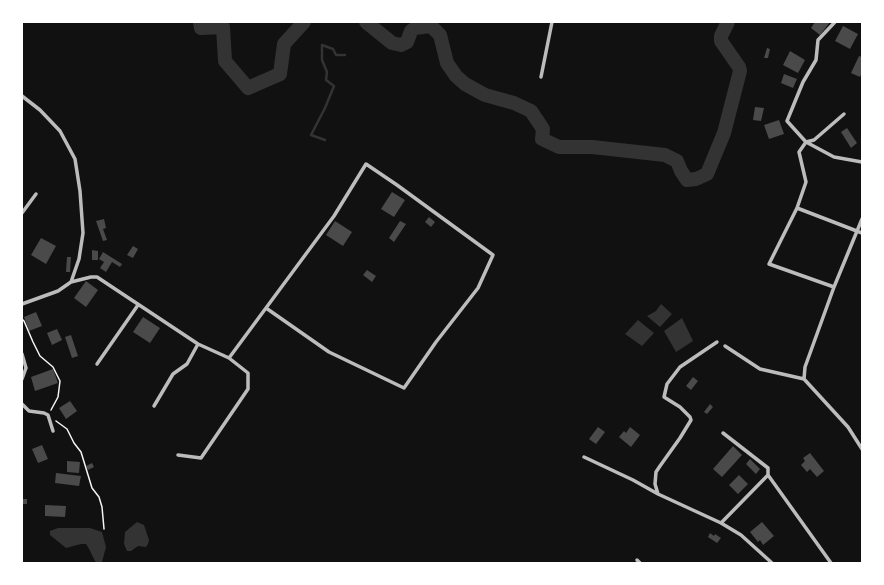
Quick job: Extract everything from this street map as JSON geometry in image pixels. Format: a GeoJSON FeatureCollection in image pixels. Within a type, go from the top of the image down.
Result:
{"type":"FeatureCollection","features":[{"type":"Feature","properties":{"kind":"street"},"geometry":{"type":"LineString","coordinates":[[541,77],[552,22]]}},
{"type":"Feature","properties":{"kind":"street"},"geometry":{"type":"LineString","coordinates":[[835,22],[818,40],[816,60],[803,82],[787,121],[806,142],[834,158],[862,162]]}},
{"type":"Feature","properties":{"kind":"street"},"geometry":{"type":"LineString","coordinates":[[22,96],[40,110],[60,131],[75,159],[80,191],[83,232],[79,258],[72,282]]}},
{"type":"Feature","properties":{"kind":"street"},"geometry":{"type":"LineString","coordinates":[[834,287],[768,264],[797,208],[806,182],[799,152],[806,142],[814,140],[844,114]]}},
{"type":"Feature","properties":{"kind":"street"},"geometry":{"type":"LineString","coordinates":[[229,358],[334,216],[366,164],[493,255],[478,288],[436,342],[404,388],[329,352],[266,308]]}},
{"type":"Feature","properties":{"kind":"street"},"geometry":{"type":"LineString","coordinates":[[22,213],[36,194]]}},
{"type":"Feature","properties":{"kind":"street"},"geometry":{"type":"LineString","coordinates":[[797,208],[862,233]]}},
{"type":"Feature","properties":{"kind":"street"},"geometry":{"type":"LineString","coordinates":[[804,379],[805,367],[834,287],[862,219]]}},
{"type":"Feature","properties":{"kind":"street"},"geometry":{"type":"LineString","coordinates":[[22,304],[58,291],[72,282],[97,277],[198,344],[229,358],[248,373],[248,389],[201,458],[178,455]]}},
{"type":"Feature","properties":{"kind":"street"},"geometry":{"type":"LineString","coordinates":[[96,364],[138,305]]}},
{"type":"Feature","properties":{"kind":"street"},"geometry":{"type":"LineString","coordinates":[[658,494],[655,484],[656,472],[691,420],[680,407],[664,397],[667,384],[680,367],[717,342]]}},
{"type":"Feature","properties":{"kind":"street"},"geometry":{"type":"LineString","coordinates":[[154,406],[173,374],[187,364],[198,344]]}},
{"type":"Feature","properties":{"kind":"street"},"geometry":{"type":"LineString","coordinates":[[725,346],[760,369],[804,379],[848,427],[862,449]]}},
{"type":"Feature","properties":{"kind":"street"},"geometry":{"type":"LineString","coordinates":[[22,354],[26,368],[22,379]]}},
{"type":"Feature","properties":{"kind":"street"},"geometry":{"type":"LineString","coordinates":[[22,404],[29,411],[48,415],[53,431]]}},
{"type":"Feature","properties":{"kind":"street"},"geometry":{"type":"LineString","coordinates":[[723,433],[768,468],[768,475],[831,563]]}},
{"type":"Feature","properties":{"kind":"street"},"geometry":{"type":"LineString","coordinates":[[584,457],[633,480],[658,494],[721,523],[741,535],[772,563]]}},
{"type":"Feature","properties":{"kind":"street"},"geometry":{"type":"LineString","coordinates":[[721,523],[768,475]]}},
{"type":"Feature","properties":{"kind":"path"},"geometry":{"type":"LineString","coordinates":[[22,319],[40,356],[53,367],[60,381],[58,397],[48,415],[67,429],[74,443],[81,452],[92,488],[99,497],[102,507],[104,529]]}},
{"type":"Feature","properties":{"kind":"shaded area"},"geometry":{"type":"Polygon","coordinates":[[[661,304],[672,314],[660,327],[647,316],[656,311],[661,304]]]}},
{"type":"Feature","properties":{"kind":"shaded area"},"geometry":{"type":"Polygon","coordinates":[[[682,318],[693,341],[676,352],[664,331],[682,318]]]}},
{"type":"Feature","properties":{"kind":"shaded area"},"geometry":{"type":"Polygon","coordinates":[[[638,320],[654,333],[642,346],[625,334],[638,320]]]}},
{"type":"Feature","properties":{"kind":"shaded area"},"geometry":{"type":"Polygon","coordinates":[[[137,522],[144,525],[149,540],[148,544],[146,547],[138,546],[131,551],[127,551],[124,544],[125,532],[137,522]]]}},
{"type":"Feature","properties":{"kind":"shaded area"},"geometry":{"type":"Polygon","coordinates":[[[58,528],[90,528],[102,532],[106,547],[102,562],[97,563],[95,561],[86,544],[66,548],[50,535],[50,531],[58,528]]]}},
{"type":"Feature","properties":{"kind":"building"},"geometry":{"type":"Polygon","coordinates":[[[815,22],[830,22],[820,35],[811,28],[815,22]]]}},
{"type":"Feature","properties":{"kind":"building"},"geometry":{"type":"Polygon","coordinates":[[[843,26],[858,34],[850,49],[835,41],[843,26]]]}},
{"type":"Feature","properties":{"kind":"building"},"geometry":{"type":"Polygon","coordinates":[[[767,48],[770,49],[768,58],[764,58],[767,48]]]}},
{"type":"Feature","properties":{"kind":"building"},"geometry":{"type":"Polygon","coordinates":[[[790,51],[805,60],[798,73],[783,65],[790,51]]]}},
{"type":"Feature","properties":{"kind":"building"},"geometry":{"type":"Polygon","coordinates":[[[859,56],[862,57],[862,72],[860,77],[851,73],[859,56]]]}},
{"type":"Feature","properties":{"kind":"building"},"geometry":{"type":"Polygon","coordinates":[[[784,74],[797,79],[793,88],[781,83],[784,74]]]}},
{"type":"Feature","properties":{"kind":"building"},"geometry":{"type":"Polygon","coordinates":[[[755,107],[764,108],[761,121],[753,120],[755,107]]]}},
{"type":"Feature","properties":{"kind":"building"},"geometry":{"type":"Polygon","coordinates":[[[779,120],[784,134],[769,139],[764,125],[779,120]]]}},
{"type":"Feature","properties":{"kind":"building"},"geometry":{"type":"Polygon","coordinates":[[[847,128],[857,143],[851,148],[841,132],[847,128]]]}},
{"type":"Feature","properties":{"kind":"building"},"geometry":{"type":"Polygon","coordinates":[[[392,192],[405,200],[394,217],[381,209],[392,192]]]}},
{"type":"Feature","properties":{"kind":"building"},"geometry":{"type":"Polygon","coordinates":[[[429,217],[435,222],[431,227],[425,222],[429,217]]]}},
{"type":"Feature","properties":{"kind":"building"},"geometry":{"type":"Polygon","coordinates":[[[104,219],[106,228],[103,229],[107,240],[103,241],[96,221],[104,219]]]}},
{"type":"Feature","properties":{"kind":"building"},"geometry":{"type":"Polygon","coordinates":[[[335,221],[352,232],[343,246],[326,235],[335,221]]]}},
{"type":"Feature","properties":{"kind":"building"},"geometry":{"type":"Polygon","coordinates":[[[400,221],[406,224],[394,242],[389,238],[400,221]]]}},
{"type":"Feature","properties":{"kind":"building"},"geometry":{"type":"Polygon","coordinates":[[[41,238],[56,246],[46,264],[31,255],[41,238]]]}},
{"type":"Feature","properties":{"kind":"building"},"geometry":{"type":"Polygon","coordinates":[[[133,246],[138,249],[133,258],[127,255],[133,246]]]}},
{"type":"Feature","properties":{"kind":"building"},"geometry":{"type":"Polygon","coordinates":[[[92,250],[98,251],[98,260],[92,260],[92,250]]]}},
{"type":"Feature","properties":{"kind":"building"},"geometry":{"type":"Polygon","coordinates":[[[103,252],[122,264],[120,267],[112,262],[106,272],[100,268],[104,262],[99,259],[103,252]]]}},
{"type":"Feature","properties":{"kind":"building"},"geometry":{"type":"Polygon","coordinates":[[[67,257],[71,257],[70,272],[66,272],[67,257]]]}},
{"type":"Feature","properties":{"kind":"building"},"geometry":{"type":"Polygon","coordinates":[[[367,270],[376,276],[372,282],[363,275],[367,270]]]}},
{"type":"Feature","properties":{"kind":"building"},"geometry":{"type":"Polygon","coordinates":[[[86,281],[98,290],[86,307],[74,298],[86,281]]]}},
{"type":"Feature","properties":{"kind":"building"},"geometry":{"type":"Polygon","coordinates":[[[36,312],[42,326],[29,331],[24,317],[36,312]]]}},
{"type":"Feature","properties":{"kind":"building"},"geometry":{"type":"Polygon","coordinates":[[[143,317],[160,328],[150,343],[133,332],[143,317]]]}},
{"type":"Feature","properties":{"kind":"building"},"geometry":{"type":"Polygon","coordinates":[[[57,329],[62,340],[52,345],[47,333],[57,329]]]}},
{"type":"Feature","properties":{"kind":"building"},"geometry":{"type":"Polygon","coordinates":[[[71,335],[78,356],[72,358],[65,337],[71,335]]]}},
{"type":"Feature","properties":{"kind":"building"},"geometry":{"type":"Polygon","coordinates":[[[53,369],[58,383],[35,391],[31,377],[53,369]]]}},
{"type":"Feature","properties":{"kind":"building"},"geometry":{"type":"Polygon","coordinates":[[[693,377],[698,381],[691,390],[686,386],[693,377]]]}},
{"type":"Feature","properties":{"kind":"building"},"geometry":{"type":"Polygon","coordinates":[[[70,401],[77,411],[66,419],[59,408],[70,401]]]}},
{"type":"Feature","properties":{"kind":"building"},"geometry":{"type":"Polygon","coordinates":[[[710,404],[713,407],[707,414],[704,412],[710,404]]]}},
{"type":"Feature","properties":{"kind":"building"},"geometry":{"type":"Polygon","coordinates":[[[598,427],[605,432],[596,444],[589,439],[598,427]]]}},
{"type":"Feature","properties":{"kind":"building"},"geometry":{"type":"Polygon","coordinates":[[[630,427],[640,435],[631,447],[619,437],[624,431],[626,433],[630,427]]]}},
{"type":"Feature","properties":{"kind":"building"},"geometry":{"type":"Polygon","coordinates":[[[42,445],[48,459],[38,463],[32,449],[42,445]]]}},
{"type":"Feature","properties":{"kind":"building"},"geometry":{"type":"Polygon","coordinates":[[[733,446],[742,455],[722,477],[713,469],[733,446]]]}},
{"type":"Feature","properties":{"kind":"building"},"geometry":{"type":"Polygon","coordinates":[[[810,453],[824,471],[817,477],[810,469],[807,472],[801,465],[805,461],[803,458],[810,453]]]}},
{"type":"Feature","properties":{"kind":"building"},"geometry":{"type":"Polygon","coordinates":[[[750,459],[760,469],[756,474],[746,464],[750,459]]]}},
{"type":"Feature","properties":{"kind":"building"},"geometry":{"type":"Polygon","coordinates":[[[67,461],[80,462],[79,473],[67,472],[67,461]]]}},
{"type":"Feature","properties":{"kind":"building"},"geometry":{"type":"Polygon","coordinates":[[[92,463],[94,467],[88,470],[86,466],[92,463]]]}},
{"type":"Feature","properties":{"kind":"building"},"geometry":{"type":"Polygon","coordinates":[[[56,473],[81,476],[79,486],[55,483],[56,473]]]}},
{"type":"Feature","properties":{"kind":"building"},"geometry":{"type":"Polygon","coordinates":[[[739,475],[748,484],[738,494],[729,485],[739,475]]]}},
{"type":"Feature","properties":{"kind":"building"},"geometry":{"type":"Polygon","coordinates":[[[22,499],[27,499],[27,504],[22,504],[22,499]]]}},
{"type":"Feature","properties":{"kind":"building"},"geometry":{"type":"Polygon","coordinates":[[[45,505],[66,506],[65,517],[45,516],[45,505]]]}},
{"type":"Feature","properties":{"kind":"building"},"geometry":{"type":"Polygon","coordinates":[[[762,522],[774,536],[763,545],[760,540],[758,542],[750,532],[762,522]]]}},
{"type":"Feature","properties":{"kind":"building"},"geometry":{"type":"Polygon","coordinates":[[[710,533],[721,538],[717,543],[708,537],[710,533]]]}},
{"type":"Feature","properties":{"kind":"waterway"},"geometry":{"type":"LineString","coordinates":[[200,22],[201,28],[223,27],[225,61],[248,88],[280,74],[284,44],[304,22]]}},
{"type":"Feature","properties":{"kind":"waterway"},"geometry":{"type":"LineString","coordinates":[[366,22],[392,43],[401,45],[407,42],[411,31],[415,28],[431,26],[440,35],[447,63],[456,76],[465,84],[485,95],[514,103],[531,111],[543,129],[542,139],[559,147],[592,147],[665,155],[677,161],[687,180],[696,179],[707,174],[724,133],[740,71],[739,67],[721,41],[721,36],[728,22]]}},
{"type":"Feature","properties":{"kind":"waterway"},"geometry":{"type":"LineString","coordinates":[[325,140],[311,135],[325,108],[334,86],[326,80],[327,72],[322,60],[322,45],[333,49],[336,55],[345,55]]}}]}
